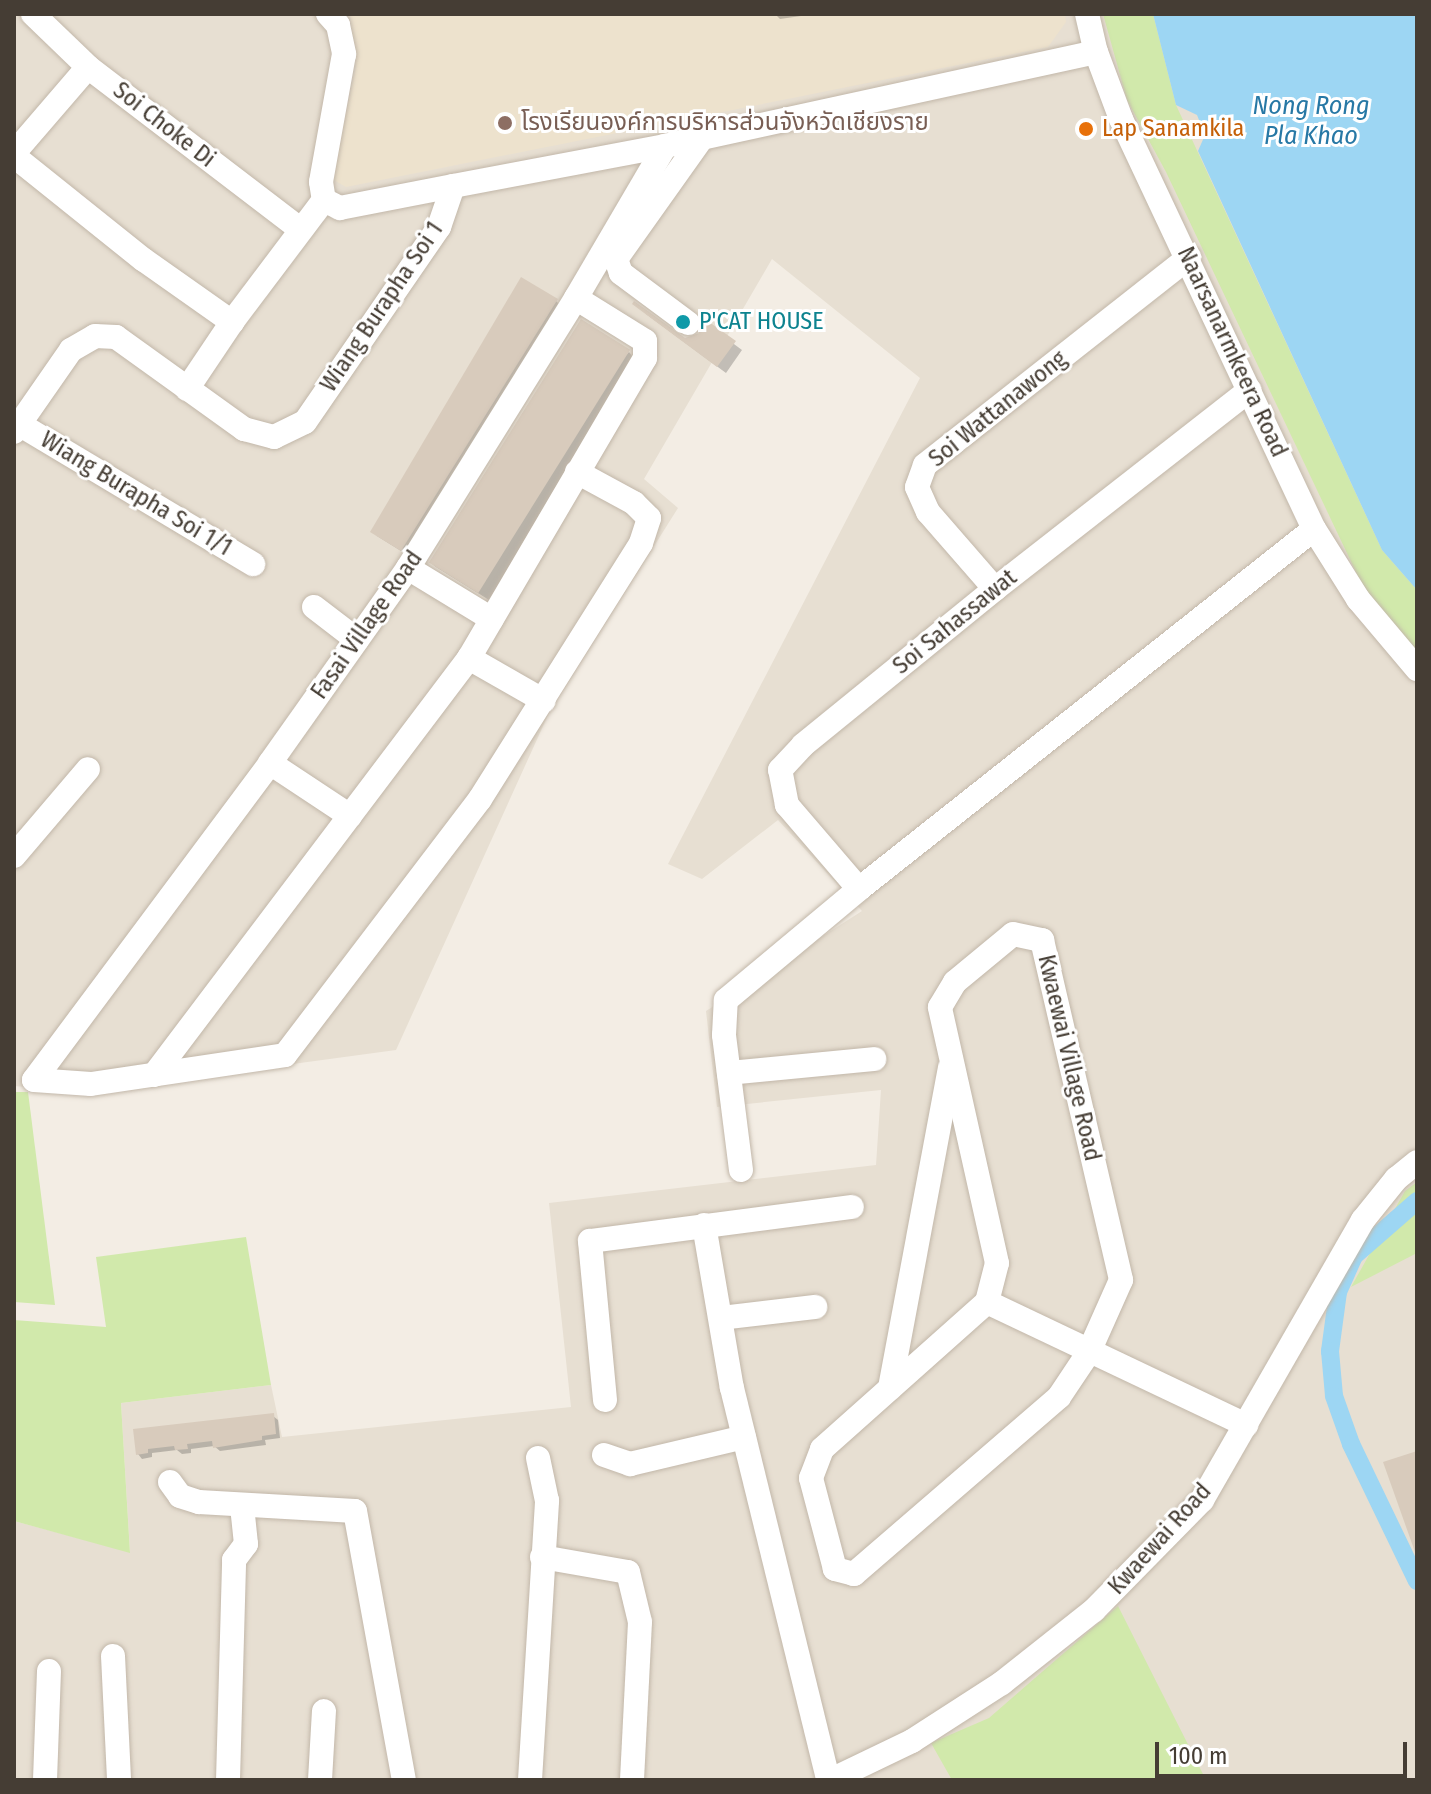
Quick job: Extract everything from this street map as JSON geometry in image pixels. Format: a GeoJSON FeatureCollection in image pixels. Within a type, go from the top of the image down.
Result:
{"type":"FeatureCollection","features":[{"type":"Feature","properties":{"kind":"street","name":"Soi Choke Di"},"geometry":{"type":"LineString","coordinates":[[33,14],[88,67],[301,230]]}},
{"type":"Feature","properties":{"kind":"street"},"geometry":{"type":"LineString","coordinates":[[187,389],[232,322],[324,200],[321,182],[344,54],[338,25],[328,14]]}},
{"type":"Feature","properties":{"kind":"street","name":"Naarsanarmkeera Road"},"geometry":{"type":"LineString","coordinates":[[1087,14],[1096,52],[1121,119],[1189,257],[1314,529],[1358,599],[1417,669]]}},
{"type":"Feature","properties":{"kind":"street"},"geometry":{"type":"LineString","coordinates":[[324,200],[340,208],[665,146],[1096,52]]}},
{"type":"Feature","properties":{"kind":"street"},"geometry":{"type":"LineString","coordinates":[[88,67],[14,154],[144,260],[232,322]]}},
{"type":"Feature","properties":{"kind":"street"},"geometry":{"type":"LineString","coordinates":[[688,323],[621,273],[616,259],[702,138]]}},
{"type":"Feature","properties":{"kind":"street","name":"Fasai Village Road"},"geometry":{"type":"LineString","coordinates":[[154,1075],[91,1084],[34,1080],[270,763],[408,568],[576,298],[665,146]]}},
{"type":"Feature","properties":{"kind":"street","name":"Wiang Burapha Soi 1"},"geometry":{"type":"LineString","coordinates":[[17,428],[71,350],[95,336],[116,337],[244,429],[274,437],[305,422],[439,227],[453,186]]}},
{"type":"Feature","properties":{"kind":"street","name":"Soi Wattanawong"},"geometry":{"type":"LineString","coordinates":[[995,589],[928,512],[917,487],[925,465],[1189,257]]}},
{"type":"Feature","properties":{"kind":"street"},"geometry":{"type":"LineString","coordinates":[[154,1075],[469,658],[645,358],[645,341],[576,298]]}},
{"type":"Feature","properties":{"kind":"street","name":"Soi Sahassawat"},"geometry":{"type":"LineString","coordinates":[[859,889],[787,805],[780,770],[803,745],[995,589],[1250,390]]}},
{"type":"Feature","properties":{"kind":"street","name":"Wiang Burapha Soi 1/1"},"geometry":{"type":"LineString","coordinates":[[17,428],[253,564]]}},
{"type":"Feature","properties":{"kind":"street"},"geometry":{"type":"LineString","coordinates":[[154,1075],[285,1055],[480,799],[641,543],[649,518],[634,503],[577,472]]}},
{"type":"Feature","properties":{"kind":"street"},"geometry":{"type":"LineString","coordinates":[[741,1170],[722,1016],[726,1000],[859,889],[1314,529]]}},
{"type":"Feature","properties":{"kind":"street"},"geometry":{"type":"LineString","coordinates":[[408,568],[492,619]]}},
{"type":"Feature","properties":{"kind":"street"},"geometry":{"type":"LineString","coordinates":[[314,607],[357,640]]}},
{"type":"Feature","properties":{"kind":"street"},"geometry":{"type":"LineString","coordinates":[[469,658],[544,701]]}},
{"type":"Feature","properties":{"kind":"street"},"geometry":{"type":"LineString","coordinates":[[270,763],[350,816]]}},
{"type":"Feature","properties":{"kind":"street"},"geometry":{"type":"LineString","coordinates":[[14,856],[88,769]]}},
{"type":"Feature","properties":{"kind":"street","name":"Kwaewai Village Road"},"geometry":{"type":"LineString","coordinates":[[1013,934],[1042,940],[1121,1280],[1089,1352],[1059,1397],[854,1574],[835,1569],[811,1478],[822,1449],[987,1302],[997,1263],[940,1007],[955,982],[1013,934]]}},
{"type":"Feature","properties":{"kind":"street"},"geometry":{"type":"LineString","coordinates":[[729,1073],[874,1059]]}},
{"type":"Feature","properties":{"kind":"street","name":"Kwaewai Village Road"},"geometry":{"type":"LineString","coordinates":[[890,1388],[951,1059]]}},
{"type":"Feature","properties":{"kind":"street","name":"Kwaewai Road"},"geometry":{"type":"LineString","coordinates":[[829,1780],[912,1741],[1002,1683],[1094,1610],[1202,1500],[1363,1220],[1396,1179],[1417,1162]]}},
{"type":"Feature","properties":{"kind":"street"},"geometry":{"type":"LineString","coordinates":[[605,1400],[590,1241],[852,1207]]}},
{"type":"Feature","properties":{"kind":"street"},"geometry":{"type":"LineString","coordinates":[[704,1225],[744,1437],[829,1780]]}},
{"type":"Feature","properties":{"kind":"street"},"geometry":{"type":"LineString","coordinates":[[987,1302],[1246,1425]]}},
{"type":"Feature","properties":{"kind":"street"},"geometry":{"type":"LineString","coordinates":[[721,1318],[815,1307]]}},
{"type":"Feature","properties":{"kind":"street"},"geometry":{"type":"LineString","coordinates":[[604,1455],[630,1464],[744,1437]]}},
{"type":"Feature","properties":{"kind":"street"},"geometry":{"type":"LineString","coordinates":[[530,1780],[547,1501],[538,1458]]}},
{"type":"Feature","properties":{"kind":"street"},"geometry":{"type":"LineString","coordinates":[[170,1482],[180,1496],[189,1499],[355,1511],[404,1780]]}},
{"type":"Feature","properties":{"kind":"street"},"geometry":{"type":"LineString","coordinates":[[228,1780],[234,1560],[246,1544],[242,1505]]}},
{"type":"Feature","properties":{"kind":"street"},"geometry":{"type":"LineString","coordinates":[[542,1557],[628,1572],[640,1622],[632,1780]]}},
{"type":"Feature","properties":{"kind":"street"},"geometry":{"type":"LineString","coordinates":[[113,1656],[119,1780]]}},
{"type":"Feature","properties":{"kind":"street"},"geometry":{"type":"LineString","coordinates":[[45,1780],[49,1671]]}},
{"type":"Feature","properties":{"kind":"street"},"geometry":{"type":"LineString","coordinates":[[320,1780],[324,1711]]}},
{"type":"Feature","properties":{"kind":"shaded area"},"geometry":{"type":"Polygon","coordinates":[[[14,14],[1417,14],[1417,1780],[14,1780],[14,1521],[130,1552],[121,1403],[271,1385],[282,1437],[571,1407],[549,1203],[876,1165],[881,1090],[717,1107],[706,1011],[862,911],[778,820],[702,879],[668,864],[920,378],[772,259],[644,479],[678,508],[549,713],[396,1050],[88,1092],[14,1086],[14,14]]]}},
{"type":"Feature","properties":{"kind":"shaded area","name":"โรงเรียนองค์การบริหารส่วนจังหวัดเชียงราย"},"geometry":{"type":"Polygon","coordinates":[[[350,14],[1065,14],[1066,22],[1048,47],[346,187],[332,179],[356,67],[350,14]]]}},
{"type":"Feature","properties":{"kind":"green space"},"geometry":{"type":"Polygon","coordinates":[[[1103,14],[1153,14],[1176,105],[1382,550],[1417,590],[1417,653],[1364,589],[1166,172],[1127,100],[1103,14]]]}},
{"type":"Feature","properties":{"kind":"green space"},"geometry":{"type":"Polygon","coordinates":[[[14,1092],[28,1092],[55,1305],[14,1302],[14,1092]]]}},
{"type":"Feature","properties":{"kind":"green space"},"geometry":{"type":"Polygon","coordinates":[[[1417,1182],[1417,1253],[1351,1287],[1405,1191],[1417,1182]]]}},
{"type":"Feature","properties":{"kind":"green space"},"geometry":{"type":"Polygon","coordinates":[[[246,1237],[271,1385],[121,1403],[130,1553],[14,1521],[14,1320],[106,1327],[96,1257],[246,1237]]]}},
{"type":"Feature","properties":{"kind":"green space"},"geometry":{"type":"Polygon","coordinates":[[[1118,1606],[1206,1780],[952,1780],[931,1743],[989,1718],[1118,1606]]]}},
{"type":"Feature","properties":{"kind":"water","name":"Nong Rong Pla Khao"},"geometry":{"type":"Polygon","coordinates":[[[1153,14],[1417,14],[1417,590],[1382,550],[1198,151],[1205,135],[1197,115],[1176,105],[1153,14]]]}},
{"type":"Feature","properties":{"kind":"building"},"geometry":{"type":"Polygon","coordinates":[[[521,277],[558,299],[401,551],[370,532],[521,277]]]}},
{"type":"Feature","properties":{"kind":"building"},"geometry":{"type":"Polygon","coordinates":[[[634,301],[685,338],[699,333],[702,317],[736,341],[717,367],[632,304],[634,301]]]}},
{"type":"Feature","properties":{"kind":"building"},"geometry":{"type":"Polygon","coordinates":[[[581,319],[630,350],[478,593],[429,562],[581,319]]]}},
{"type":"Feature","properties":{"kind":"building"},"geometry":{"type":"Polygon","coordinates":[[[274,1413],[276,1434],[262,1436],[262,1440],[213,1448],[212,1441],[187,1444],[188,1449],[175,1450],[174,1446],[148,1449],[148,1453],[136,1455],[133,1429],[274,1413]]]}},
{"type":"Feature","properties":{"kind":"building"},"geometry":{"type":"Polygon","coordinates":[[[1417,1451],[1417,1551],[1415,1552],[1383,1462],[1417,1451]]]}},
{"type":"Feature","properties":{"kind":"waterway"},"geometry":{"type":"LineString","coordinates":[[1417,1201],[1354,1256],[1338,1292],[1330,1351],[1334,1396],[1351,1444],[1417,1581]]}},
{"type":"Feature","properties":{"kind":"place","name":"โรงเรียนองค์การบริหารส่วนจังหวัดเชียงราย"},"geometry":{"type":"Point","coordinates":[505,123]}},
{"type":"Feature","properties":{"kind":"place","name":"Lap Sanamkila"},"geometry":{"type":"Point","coordinates":[1086,129]}},
{"type":"Feature","properties":{"kind":"place","name":"P'CAT HOUSE"},"geometry":{"type":"Point","coordinates":[683,322]}}]}
